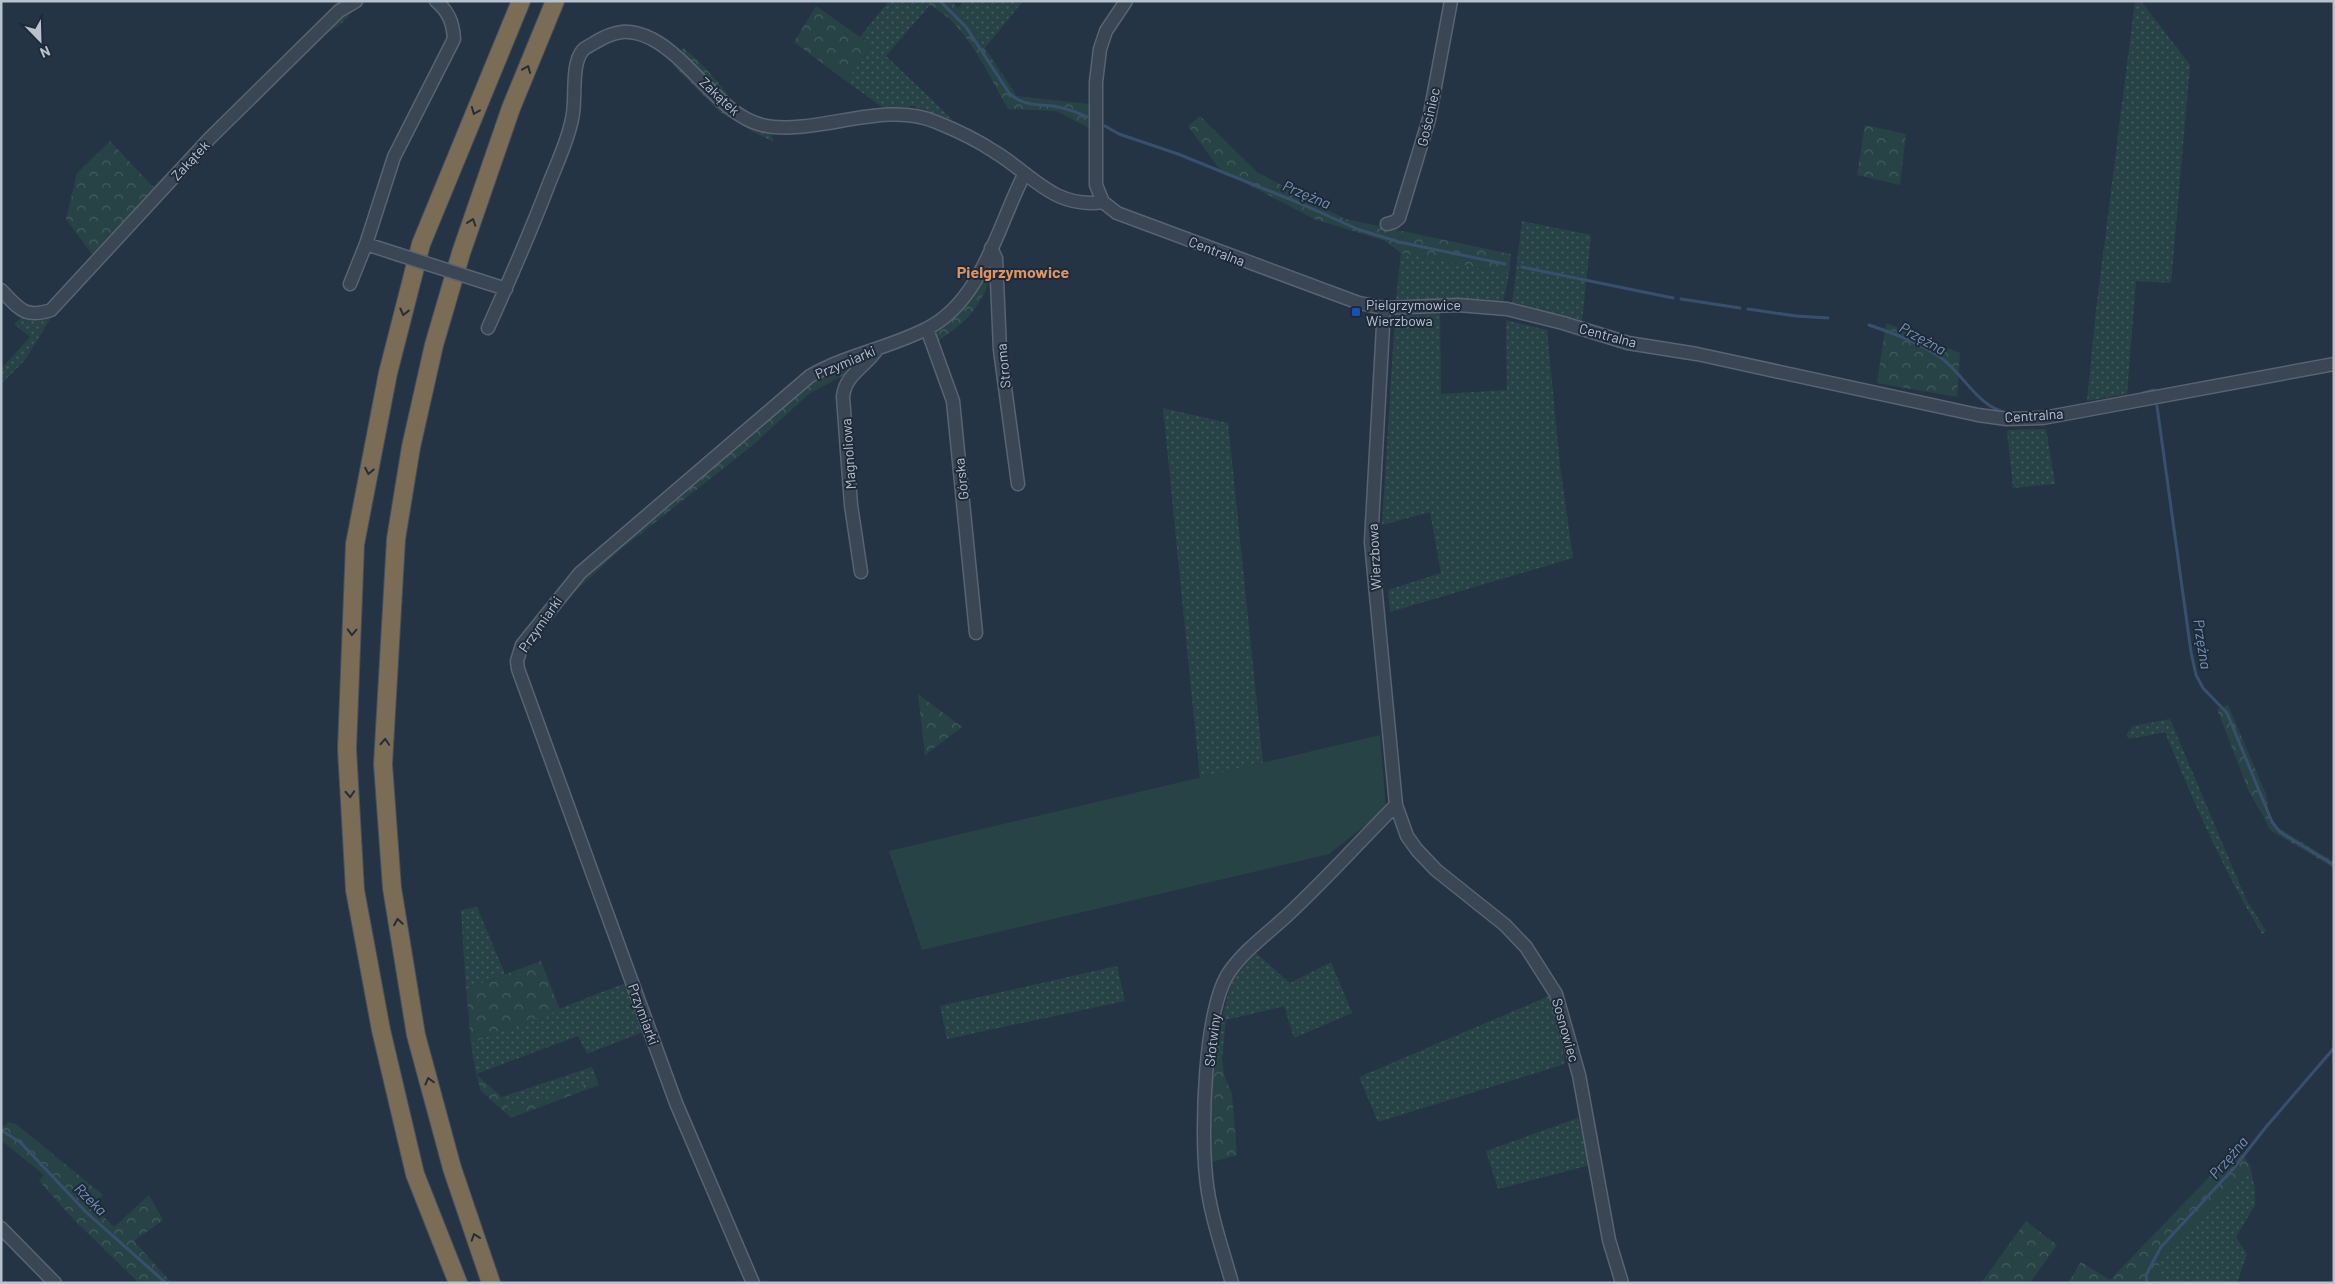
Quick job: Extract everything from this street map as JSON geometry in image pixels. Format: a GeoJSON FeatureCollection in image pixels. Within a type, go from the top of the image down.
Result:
{"type":"FeatureCollection","features":[{"type":"Feature","properties":{"kind":"highway"},"geometry":{"type":"LineString","coordinates":[[458,1283],[415,1174],[381,1030],[356,890],[347,749],[355,544],[388,373],[421,244],[521,1]]}},
{"type":"Feature","properties":{"kind":"highway"},"geometry":{"type":"LineString","coordinates":[[491,1283],[452,1168],[416,1035],[392,888],[384,764],[396,539],[411,446],[434,345],[461,253],[511,108],[555,1]]}},
{"type":"Feature","properties":{"kind":"street","name":"Zakątek"},"geometry":{"type":"LineString","coordinates":[[1,290],[26,313],[37,314],[51,310],[210,138],[339,11],[356,1]]}},
{"type":"Feature","properties":{"kind":"street"},"geometry":{"type":"LineString","coordinates":[[350,284],[366,244],[394,157],[454,39],[453,26],[447,10],[436,1]]}},
{"type":"Feature","properties":{"kind":"street"},"geometry":{"type":"LineString","coordinates":[[1103,202],[1096,186],[1096,82],[1100,50],[1106,31],[1126,1]]}},
{"type":"Feature","properties":{"kind":"street","name":"Gościniec"},"geometry":{"type":"LineString","coordinates":[[1387,224],[1399,218],[1429,119],[1451,1]]}},
{"type":"Feature","properties":{"kind":"street","name":"Zakątek"},"geometry":{"type":"LineString","coordinates":[[488,328],[532,230],[572,120],[575,72],[583,51],[609,33],[636,32],[652,39],[678,56],[727,106],[747,120],[764,125],[787,126],[884,115],[925,117],[996,152],[1024,175],[1061,198],[1080,204],[1103,202]]}},
{"type":"Feature","properties":{"kind":"street","name":"Przymiarki"},"geometry":{"type":"LineString","coordinates":[[753,1283],[676,1103],[518,669],[517,661],[522,645],[580,572],[810,376],[927,329],[942,320],[963,301],[991,248],[1024,175]]}},
{"type":"Feature","properties":{"kind":"street","name":"Centralna"},"geometry":{"type":"LineString","coordinates":[[1103,202],[1116,213],[1358,303],[1384,308],[1458,304],[1508,309],[1563,322],[1628,343],[1697,354],[1978,416],[2007,419],[2043,418],[2334,364]]}},
{"type":"Feature","properties":{"kind":"street"},"geometry":{"type":"LineString","coordinates":[[366,244],[506,289]]}},
{"type":"Feature","properties":{"kind":"street","name":"Stroma"},"geometry":{"type":"LineString","coordinates":[[991,248],[996,258],[1000,350],[1018,484]]}},
{"type":"Feature","properties":{"kind":"street","name":"Wierzbowa"},"geometry":{"type":"LineString","coordinates":[[1384,308],[1371,542],[1396,805]]}},
{"type":"Feature","properties":{"kind":"street","name":"Górska"},"geometry":{"type":"LineString","coordinates":[[927,329],[953,401],[976,633]]}},
{"type":"Feature","properties":{"kind":"street","name":"Magnoliowa"},"geometry":{"type":"LineString","coordinates":[[861,572],[851,505],[844,389],[851,377],[872,358],[878,348]]}},
{"type":"Feature","properties":{"kind":"street","name":"Słotwiny"},"geometry":{"type":"LineString","coordinates":[[1232,1283],[1216,1224],[1206,1168],[1204,1140],[1212,1018],[1218,998],[1228,973],[1241,958],[1296,908],[1396,805]]}},
{"type":"Feature","properties":{"kind":"street","name":"Sosnowiec"},"geometry":{"type":"LineString","coordinates":[[1396,805],[1412,843],[1436,870],[1505,925],[1526,948],[1556,994],[1579,1075],[1609,1240],[1622,1283]]}},
{"type":"Feature","properties":{"kind":"street"},"geometry":{"type":"LineString","coordinates":[[1,1228],[55,1283]]}},
{"type":"Feature","properties":{"kind":"green space"},"geometry":{"type":"Polygon","coordinates":[[[338,1],[362,1],[342,23],[302,51],[162,194],[54,313],[156,190],[153,187],[338,1]]]}},
{"type":"Feature","properties":{"kind":"green space"},"geometry":{"type":"Polygon","coordinates":[[[889,1],[921,1],[930,5],[886,56],[953,120],[913,106],[885,109],[846,81],[873,46],[860,37],[889,1]]]}},
{"type":"Feature","properties":{"kind":"green space"},"geometry":{"type":"Polygon","coordinates":[[[921,1],[951,1],[958,8],[1017,96],[1090,104],[1089,128],[1056,111],[1008,109],[982,62],[962,32],[950,19],[921,1]]]}},
{"type":"Feature","properties":{"kind":"green space"},"geometry":{"type":"Polygon","coordinates":[[[964,1],[1023,1],[985,48],[958,8],[964,1]]]}},
{"type":"Feature","properties":{"kind":"green space"},"geometry":{"type":"Polygon","coordinates":[[[2135,1],[2141,1],[2190,65],[2171,283],[2136,281],[2127,394],[2087,401],[2096,310],[2135,1]]]}},
{"type":"Feature","properties":{"kind":"green space"},"geometry":{"type":"Polygon","coordinates":[[[816,6],[873,46],[846,81],[794,42],[816,6]]]}},
{"type":"Feature","properties":{"kind":"green space"},"geometry":{"type":"Polygon","coordinates":[[[684,48],[722,87],[732,101],[729,104],[678,53],[684,48]]]}},
{"type":"Feature","properties":{"kind":"green space"},"geometry":{"type":"Polygon","coordinates":[[[677,60],[723,106],[720,112],[673,65],[677,60]]]}},
{"type":"Feature","properties":{"kind":"green space"},"geometry":{"type":"Polygon","coordinates":[[[723,106],[769,130],[774,142],[720,112],[723,106]]]}},
{"type":"Feature","properties":{"kind":"green space"},"geometry":{"type":"Polygon","coordinates":[[[1200,116],[1257,172],[1345,219],[1511,254],[1509,274],[1401,253],[1385,241],[1314,219],[1220,170],[1188,126],[1200,116]]]}},
{"type":"Feature","properties":{"kind":"green space"},"geometry":{"type":"Polygon","coordinates":[[[1865,125],[1906,134],[1900,185],[1857,175],[1865,125]]]}},
{"type":"Feature","properties":{"kind":"green space"},"geometry":{"type":"Polygon","coordinates":[[[110,141],[156,190],[94,257],[66,219],[77,173],[110,141]]]}},
{"type":"Feature","properties":{"kind":"green space"},"geometry":{"type":"Polygon","coordinates":[[[1522,221],[1591,235],[1582,322],[1512,304],[1522,221]]]}},
{"type":"Feature","properties":{"kind":"green space"},"geometry":{"type":"Polygon","coordinates":[[[1401,253],[1509,274],[1503,303],[1396,300],[1401,253]]]}},
{"type":"Feature","properties":{"kind":"green space"},"geometry":{"type":"Polygon","coordinates":[[[991,260],[991,278],[976,307],[966,320],[937,342],[933,330],[991,260]]]}},
{"type":"Feature","properties":{"kind":"green space"},"geometry":{"type":"Polygon","coordinates":[[[54,313],[25,360],[1,384],[1,369],[30,337],[14,324],[22,317],[38,321],[54,313]]]}},
{"type":"Feature","properties":{"kind":"green space"},"geometry":{"type":"Polygon","coordinates":[[[1440,313],[1441,394],[1507,390],[1506,320],[1547,330],[1560,465],[1573,558],[1390,612],[1388,590],[1441,573],[1430,512],[1382,525],[1395,316],[1440,313]]]}},
{"type":"Feature","properties":{"kind":"green space"},"geometry":{"type":"Polygon","coordinates":[[[1886,323],[1960,353],[1957,397],[1877,383],[1886,323]]]}},
{"type":"Feature","properties":{"kind":"green space"},"geometry":{"type":"Polygon","coordinates":[[[871,354],[846,374],[810,393],[753,445],[620,550],[554,611],[587,571],[812,380],[871,354]]]}},
{"type":"Feature","properties":{"kind":"green space"},"geometry":{"type":"Polygon","coordinates":[[[1163,408],[1228,423],[1263,763],[1200,778],[1163,408]]]}},
{"type":"Feature","properties":{"kind":"green space"},"geometry":{"type":"Polygon","coordinates":[[[2046,429],[2055,484],[2013,488],[2007,430],[2046,429]]]}},
{"type":"Feature","properties":{"kind":"green space"},"geometry":{"type":"Polygon","coordinates":[[[918,694],[962,727],[925,755],[918,694]]]}},
{"type":"Feature","properties":{"kind":"green space"},"geometry":{"type":"Polygon","coordinates":[[[2228,705],[2266,794],[2269,813],[2262,814],[2249,792],[2217,709],[2228,705]]]}},
{"type":"Feature","properties":{"kind":"green space"},"geometry":{"type":"Polygon","coordinates":[[[2170,719],[2246,899],[2266,931],[2262,934],[2234,885],[2209,835],[2165,732],[2130,739],[2126,735],[2133,726],[2170,719]]]}},
{"type":"Feature","properties":{"kind":"green space"},"geometry":{"type":"Polygon","coordinates":[[[1380,735],[1386,809],[1329,854],[922,950],[889,851],[1380,735]]]}},
{"type":"Feature","properties":{"kind":"green space"},"geometry":{"type":"Polygon","coordinates":[[[2269,813],[2277,827],[2334,862],[2334,868],[2270,830],[2262,814],[2269,813]]]}},
{"type":"Feature","properties":{"kind":"green space"},"geometry":{"type":"Polygon","coordinates":[[[477,907],[505,974],[466,989],[461,910],[477,907]]]}},
{"type":"Feature","properties":{"kind":"green space"},"geometry":{"type":"Polygon","coordinates":[[[1256,953],[1290,983],[1331,962],[1352,1013],[1294,1038],[1284,1006],[1226,1020],[1222,1058],[1212,1059],[1232,979],[1256,953]]]}},
{"type":"Feature","properties":{"kind":"green space"},"geometry":{"type":"Polygon","coordinates":[[[541,961],[560,1010],[471,1043],[466,989],[541,961]]]}},
{"type":"Feature","properties":{"kind":"green space"},"geometry":{"type":"Polygon","coordinates":[[[1117,966],[1125,1001],[947,1039],[940,1006],[1117,966]]]}},
{"type":"Feature","properties":{"kind":"green space"},"geometry":{"type":"Polygon","coordinates":[[[628,982],[645,1031],[587,1054],[578,1036],[476,1074],[471,1043],[628,982]]]}},
{"type":"Feature","properties":{"kind":"green space"},"geometry":{"type":"Polygon","coordinates":[[[1549,996],[1559,1022],[1565,1064],[1378,1122],[1359,1077],[1549,996]]]}},
{"type":"Feature","properties":{"kind":"green space"},"geometry":{"type":"Polygon","coordinates":[[[1222,1058],[1224,1075],[1232,1094],[1237,1155],[1208,1163],[1212,1059],[1222,1058]]]}},
{"type":"Feature","properties":{"kind":"green space"},"geometry":{"type":"Polygon","coordinates":[[[592,1067],[597,1080],[509,1109],[502,1097],[592,1067]]]}},
{"type":"Feature","properties":{"kind":"green space"},"geometry":{"type":"Polygon","coordinates":[[[476,1074],[502,1097],[509,1109],[597,1080],[599,1085],[511,1118],[481,1091],[476,1074]]]}},
{"type":"Feature","properties":{"kind":"green space"},"geometry":{"type":"Polygon","coordinates":[[[1578,1118],[1590,1165],[1498,1189],[1486,1151],[1578,1118]]]}},
{"type":"Feature","properties":{"kind":"green space"},"geometry":{"type":"Polygon","coordinates":[[[8,1122],[16,1124],[103,1195],[92,1206],[114,1227],[149,1195],[163,1220],[134,1241],[170,1281],[168,1283],[139,1283],[75,1221],[39,1181],[44,1175],[1,1140],[1,1129],[8,1122]]]}},
{"type":"Feature","properties":{"kind":"green space"},"geometry":{"type":"Polygon","coordinates":[[[2238,1147],[2250,1166],[2160,1256],[2158,1283],[2068,1283],[2081,1262],[2110,1280],[2238,1147]]]}},
{"type":"Feature","properties":{"kind":"green space"},"geometry":{"type":"Polygon","coordinates":[[[2250,1166],[2255,1189],[2255,1205],[2236,1237],[2247,1254],[2237,1283],[2158,1283],[2160,1256],[2250,1166]]]}},
{"type":"Feature","properties":{"kind":"green space"},"geometry":{"type":"Polygon","coordinates":[[[2026,1221],[2057,1245],[2030,1283],[1981,1283],[2026,1221]]]}},
{"type":"Feature","properties":{"kind":"waterway","name":"Przężna"},"geometry":{"type":"LineString","coordinates":[[940,1],[966,27],[1009,93],[1014,97],[1024,102],[1053,106],[1087,117]]}},
{"type":"Feature","properties":{"kind":"waterway","name":"Przężna"},"geometry":{"type":"LineString","coordinates":[[1105,126],[1119,134],[1178,154],[1304,205],[1357,229],[1399,242],[1505,264]]}},
{"type":"Feature","properties":{"kind":"waterway","name":"Przężna"},"geometry":{"type":"LineString","coordinates":[[1522,267],[1673,298]]}},
{"type":"Feature","properties":{"kind":"waterway","name":"Przężna"},"geometry":{"type":"LineString","coordinates":[[1681,299],[1740,308]]}},
{"type":"Feature","properties":{"kind":"waterway","name":"Przężna"},"geometry":{"type":"LineString","coordinates":[[1748,309],[1796,316],[1828,318]]}},
{"type":"Feature","properties":{"kind":"waterway","name":"Przężna"},"geometry":{"type":"LineString","coordinates":[[1869,325],[1915,343],[1940,357],[1949,364],[1979,397],[1997,410],[2008,413]]}},
{"type":"Feature","properties":{"kind":"waterway","name":"Przężna"},"geometry":{"type":"LineString","coordinates":[[2143,393],[2154,390]]}},
{"type":"Feature","properties":{"kind":"waterway","name":"Przężna"},"geometry":{"type":"LineString","coordinates":[[2157,406],[2191,652],[2196,675],[2203,688],[2227,713],[2272,822],[2280,832],[2334,865]]}},
{"type":"Feature","properties":{"kind":"waterway","name":"Przężna"},"geometry":{"type":"LineString","coordinates":[[2147,1283],[2146,1275],[2161,1247],[2233,1169],[2266,1127],[2334,1048]]}},
{"type":"Feature","properties":{"kind":"waterway","name":"Rzeka"},"geometry":{"type":"LineString","coordinates":[[1,1130],[21,1143],[86,1212],[166,1283]]}},
{"type":"Feature","properties":{"kind":"place","name":"Pielgrzymowice Wierzbowa"},"geometry":{"type":"Point","coordinates":[1356,312]}},
{"type":"Feature","properties":{"kind":"district","name":"Pielgrzymowice"},"geometry":{"type":"Point","coordinates":[1013,271]}}]}
